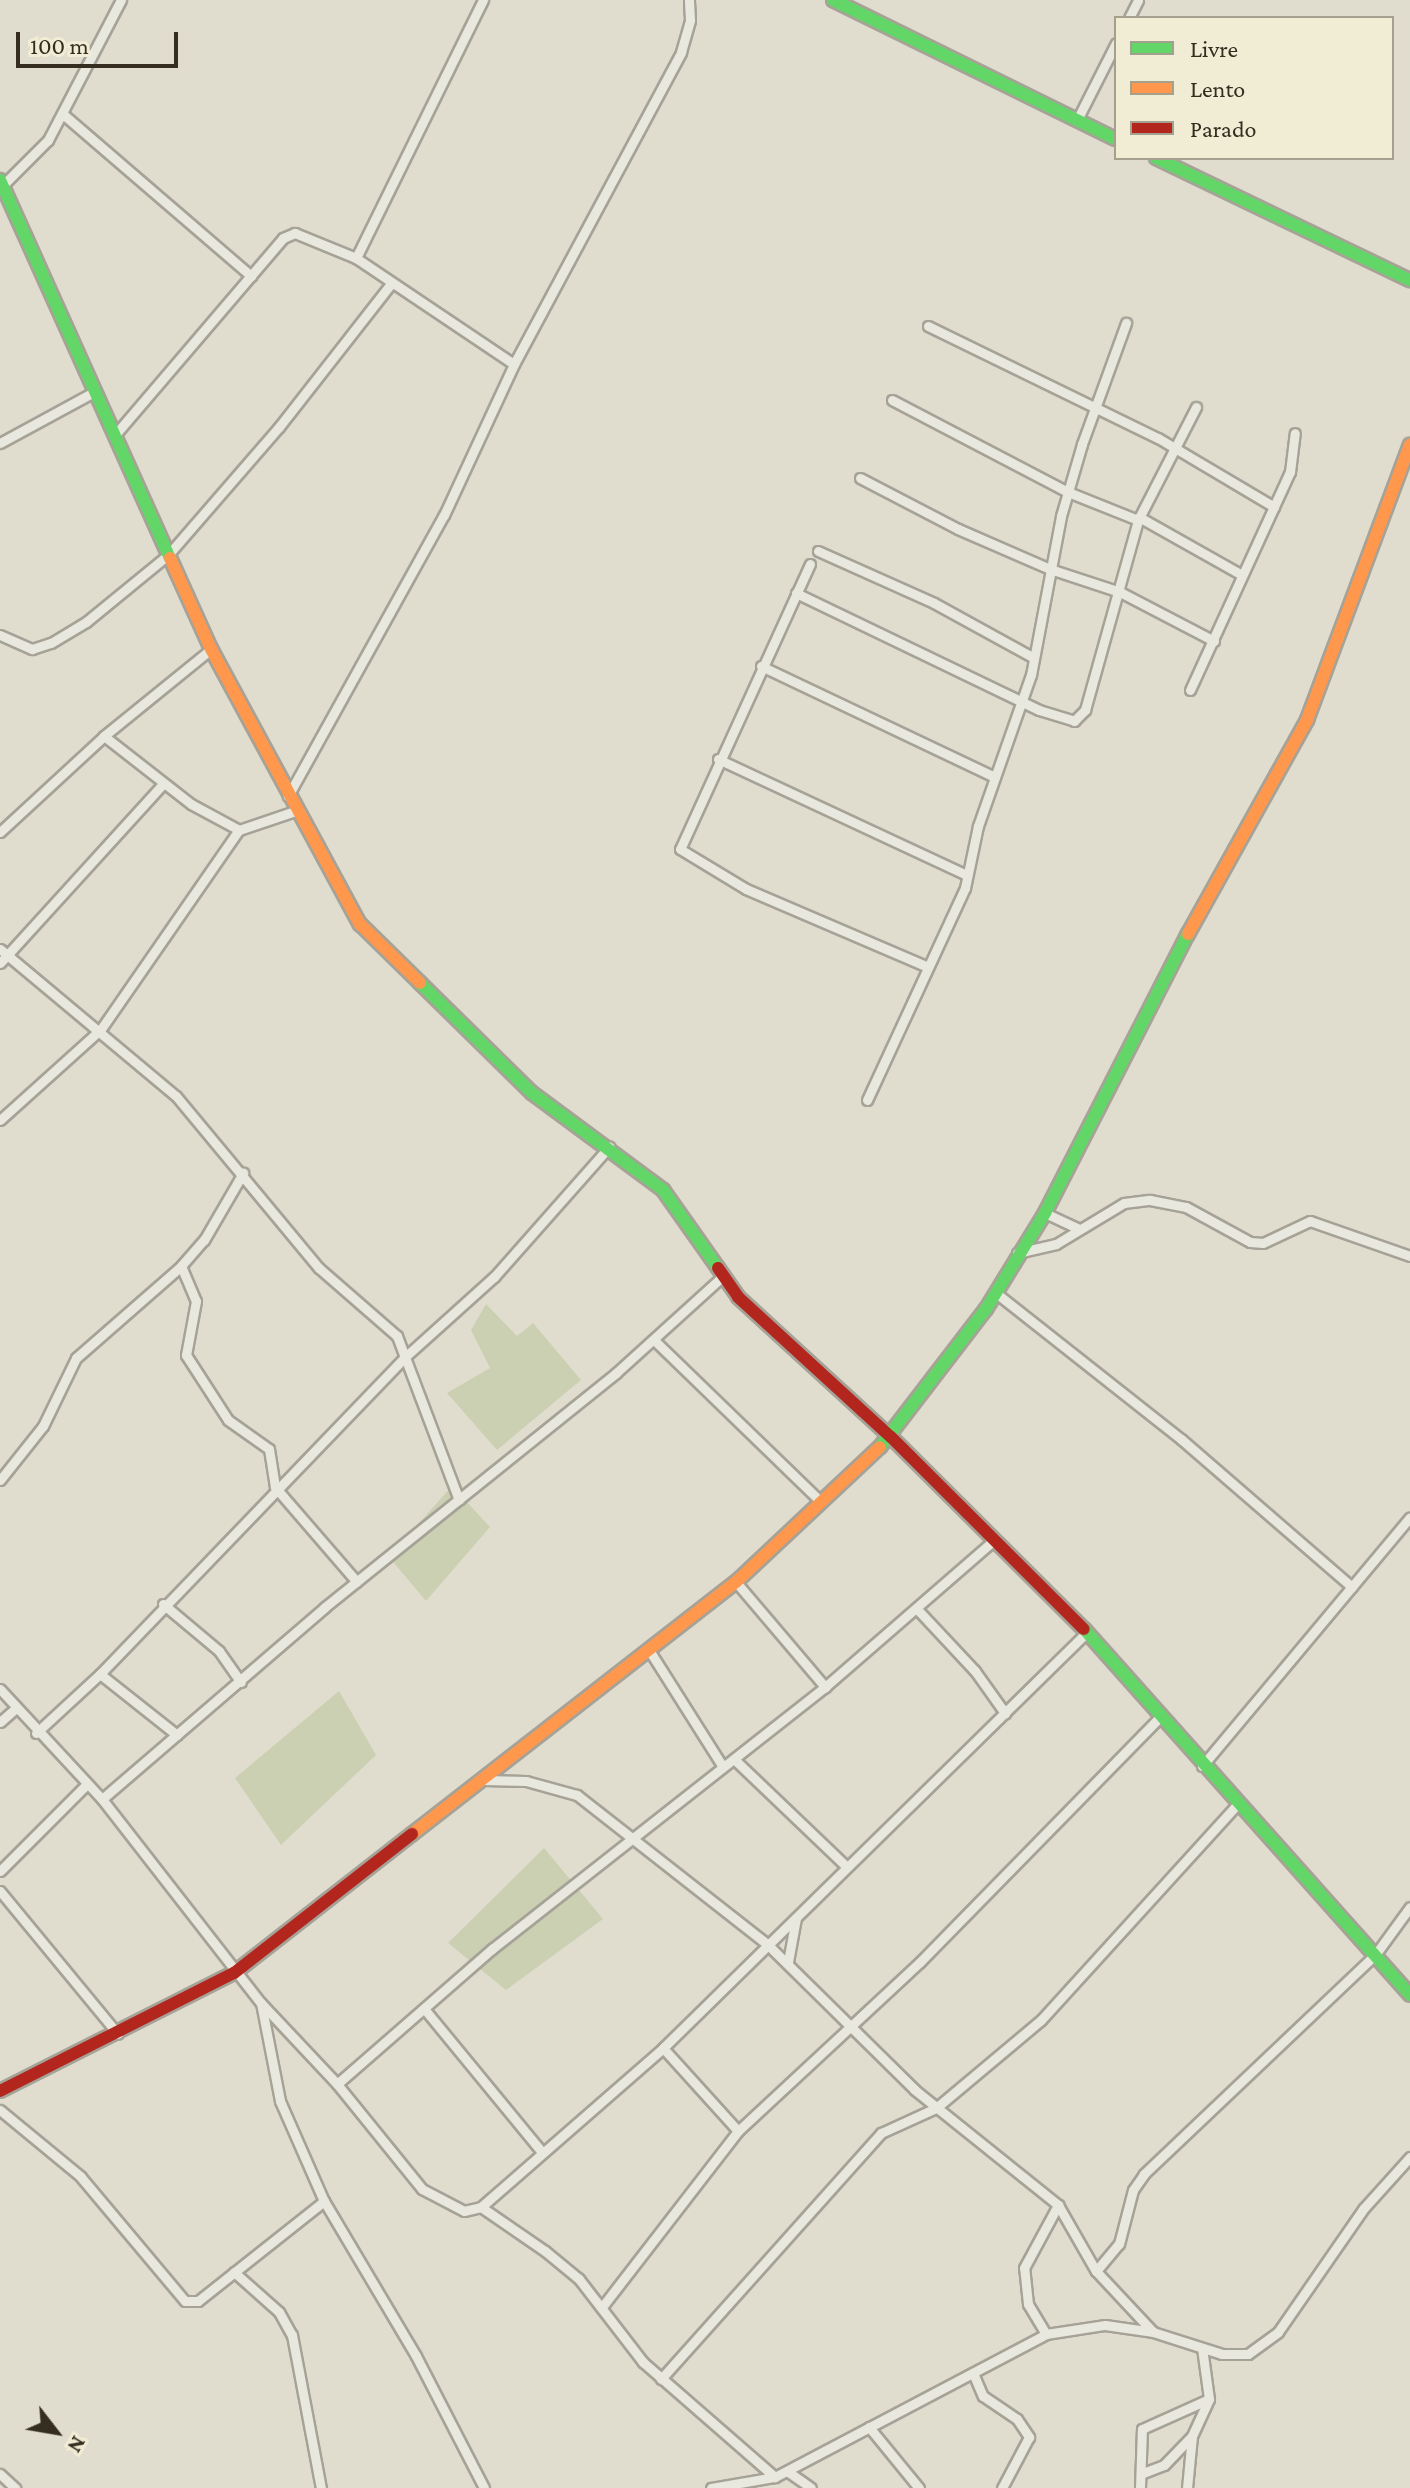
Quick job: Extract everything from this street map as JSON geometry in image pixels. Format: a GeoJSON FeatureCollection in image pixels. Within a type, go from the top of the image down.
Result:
{"type":"FeatureCollection","features":[{"type":"Feature","properties":{"kind":"street"},"geometry":{"type":"LineString","coordinates":[[121,0],[64,115],[48,140],[1,185],[211,649],[288,796],[370,935],[532,1093],[609,1147],[663,1190],[723,1276],[772,1329],[891,1437],[1087,1632],[1236,1806],[1410,1995]]}},
{"type":"Feature","properties":{"kind":"street"},"geometry":{"type":"LineString","coordinates":[[356,258],[483,0]]}},
{"type":"Feature","properties":{"kind":"street"},"geometry":{"type":"LineString","coordinates":[[288,796],[437,529],[514,364],[681,52],[690,20],[689,0]]}},
{"type":"Feature","properties":{"kind":"street"},"geometry":{"type":"LineString","coordinates":[[833,0],[1114,138]]}},
{"type":"Feature","properties":{"kind":"street"},"geometry":{"type":"LineString","coordinates":[[1077,120],[1114,47]]}},
{"type":"Feature","properties":{"kind":"street"},"geometry":{"type":"LineString","coordinates":[[64,115],[251,276]]}},
{"type":"Feature","properties":{"kind":"street"},"geometry":{"type":"LineString","coordinates":[[1160,160],[1410,280]]}},
{"type":"Feature","properties":{"kind":"street"},"geometry":{"type":"LineString","coordinates":[[114,436],[283,238],[295,233],[356,258],[390,285],[514,364]]}},
{"type":"Feature","properties":{"kind":"street"},"geometry":{"type":"LineString","coordinates":[[0,635],[32,649],[51,643],[86,622],[168,555],[279,427],[390,285]]}},
{"type":"Feature","properties":{"kind":"street"},"geometry":{"type":"LineString","coordinates":[[867,1100],[967,875],[1034,658],[1068,492],[1095,405],[1126,323]]}},
{"type":"Feature","properties":{"kind":"street"},"geometry":{"type":"LineString","coordinates":[[928,326],[1095,405],[1177,448],[1274,507]]}},
{"type":"Feature","properties":{"kind":"street"},"geometry":{"type":"LineString","coordinates":[[0,443],[94,392]]}},
{"type":"Feature","properties":{"kind":"street"},"geometry":{"type":"LineString","coordinates":[[892,400],[1068,492],[1139,519],[1242,575]]}},
{"type":"Feature","properties":{"kind":"street"},"geometry":{"type":"LineString","coordinates":[[796,593],[1068,722],[1080,718],[1120,592],[1139,519],[1196,407]]}},
{"type":"Feature","properties":{"kind":"street"},"geometry":{"type":"LineString","coordinates":[[1190,690],[1290,472],[1295,433]]}},
{"type":"Feature","properties":{"kind":"street"},"geometry":{"type":"LineString","coordinates":[[0,2091],[234,1973],[736,1582],[819,1500],[891,1437],[996,1293],[1016,1253],[1045,1213],[1228,856],[1307,720],[1404,472],[1410,445]]}},
{"type":"Feature","properties":{"kind":"street"},"geometry":{"type":"LineString","coordinates":[[860,478],[1050,569],[1120,592],[1214,641]]}},
{"type":"Feature","properties":{"kind":"street"},"geometry":{"type":"LineString","coordinates":[[818,551],[934,603],[1034,658]]}},
{"type":"Feature","properties":{"kind":"street"},"geometry":{"type":"LineString","coordinates":[[810,564],[680,845],[682,854],[746,889],[928,967]]}},
{"type":"Feature","properties":{"kind":"street"},"geometry":{"type":"LineString","coordinates":[[0,832],[104,736],[211,649]]}},
{"type":"Feature","properties":{"kind":"street"},"geometry":{"type":"LineString","coordinates":[[761,666],[995,777]]}},
{"type":"Feature","properties":{"kind":"street"},"geometry":{"type":"LineString","coordinates":[[104,736],[163,784],[239,830]]}},
{"type":"Feature","properties":{"kind":"street"},"geometry":{"type":"LineString","coordinates":[[718,759],[967,875]]}},
{"type":"Feature","properties":{"kind":"street"},"geometry":{"type":"LineString","coordinates":[[0,963],[4,952],[163,784]]}},
{"type":"Feature","properties":{"kind":"street"},"geometry":{"type":"LineString","coordinates":[[0,1120],[101,1029],[239,830],[298,810]]}},
{"type":"Feature","properties":{"kind":"street"},"geometry":{"type":"LineString","coordinates":[[4,952],[101,1029],[176,1096],[243,1173],[270,1214],[319,1268],[397,1336],[459,1500]]}},
{"type":"Feature","properties":{"kind":"street"},"geometry":{"type":"LineString","coordinates":[[36,1733],[100,1674],[275,1487],[405,1357],[494,1277],[609,1147]]}},
{"type":"Feature","properties":{"kind":"street"},"geometry":{"type":"LineString","coordinates":[[0,1480],[43,1426],[76,1358],[181,1266],[204,1240],[243,1173]]}},
{"type":"Feature","properties":{"kind":"street"},"geometry":{"type":"LineString","coordinates":[[1016,1253],[1056,1244],[1124,1203],[1170,1201],[1250,1242],[1263,1243],[1310,1221],[1410,1256]]}},
{"type":"Feature","properties":{"kind":"street"},"geometry":{"type":"LineString","coordinates":[[1045,1213],[1079,1229]]}},
{"type":"Feature","properties":{"kind":"street"},"geometry":{"type":"LineString","coordinates":[[181,1266],[196,1301],[186,1355],[228,1420],[269,1449],[275,1487],[357,1582]]}},
{"type":"Feature","properties":{"kind":"street"},"geometry":{"type":"LineString","coordinates":[[102,1799],[357,1582],[654,1340],[723,1276]]}},
{"type":"Feature","properties":{"kind":"street"},"geometry":{"type":"LineString","coordinates":[[996,1293],[1181,1439],[1352,1587]]}},
{"type":"Feature","properties":{"kind":"street"},"geometry":{"type":"LineString","coordinates":[[654,1340],[819,1500]]}},
{"type":"Feature","properties":{"kind":"street"},"geometry":{"type":"LineString","coordinates":[[1202,1766],[1410,1517]]}},
{"type":"Feature","properties":{"kind":"street"},"geometry":{"type":"LineString","coordinates":[[337,2084],[426,2011],[492,1949],[825,1687],[994,1540]]}},
{"type":"Feature","properties":{"kind":"street"},"geometry":{"type":"LineString","coordinates":[[736,1582],[825,1687]]}},
{"type":"Feature","properties":{"kind":"street"},"geometry":{"type":"LineString","coordinates":[[163,1604],[219,1651],[241,1682]]}},
{"type":"Feature","properties":{"kind":"street"},"geometry":{"type":"LineString","coordinates":[[917,1609],[975,1671],[1005,1713]]}},
{"type":"Feature","properties":{"kind":"street"},"geometry":{"type":"LineString","coordinates":[[0,1689],[36,1733],[102,1799],[234,1973],[337,2084],[422,2189],[464,2211],[481,2207],[663,2048],[766,1943],[1087,1632]]}},
{"type":"Feature","properties":{"kind":"street"},"geometry":{"type":"LineString","coordinates":[[649,1650],[723,1767]]}},
{"type":"Feature","properties":{"kind":"street"},"geometry":{"type":"LineString","coordinates":[[100,1674],[177,1735]]}},
{"type":"Feature","properties":{"kind":"street"},"geometry":{"type":"LineString","coordinates":[[0,1722],[16,1708]]}},
{"type":"Feature","properties":{"kind":"street"},"geometry":{"type":"LineString","coordinates":[[602,2307],[738,2131],[854,2024],[1161,1716]]}},
{"type":"Feature","properties":{"kind":"street"},"geometry":{"type":"LineString","coordinates":[[734,1759],[847,1867]]}},
{"type":"Feature","properties":{"kind":"street"},"geometry":{"type":"LineString","coordinates":[[484,1780],[526,1781],[577,1795],[603,1811],[632,1839],[766,1943],[854,2024],[936,2108],[1058,2205],[1096,2271],[1153,2332]]}},
{"type":"Feature","properties":{"kind":"street"},"geometry":{"type":"LineString","coordinates":[[0,1871],[87,1784]]}},
{"type":"Feature","properties":{"kind":"street"},"geometry":{"type":"LineString","coordinates":[[661,2379],[881,2133],[936,2108],[1041,2020],[1236,1806]]}},
{"type":"Feature","properties":{"kind":"street"},"geometry":{"type":"LineString","coordinates":[[0,1891],[118,2034]]}},
{"type":"Feature","properties":{"kind":"street"},"geometry":{"type":"LineString","coordinates":[[1096,2271],[1119,2244],[1133,2190],[1144,2174],[1375,1955],[1406,1920],[1410,1907]]}},
{"type":"Feature","properties":{"kind":"street"},"geometry":{"type":"LineString","coordinates":[[788,1962],[796,1917]]}},
{"type":"Feature","properties":{"kind":"street"},"geometry":{"type":"LineString","coordinates":[[261,2003],[280,2101],[324,2201],[416,2356],[484,2488]]}},
{"type":"Feature","properties":{"kind":"street"},"geometry":{"type":"LineString","coordinates":[[426,2011],[542,2152]]}},
{"type":"Feature","properties":{"kind":"street"},"geometry":{"type":"LineString","coordinates":[[663,2048],[738,2131]]}},
{"type":"Feature","properties":{"kind":"street"},"geometry":{"type":"LineString","coordinates":[[0,2110],[80,2176],[180,2297],[198,2301],[324,2201]]}},
{"type":"Feature","properties":{"kind":"street"},"geometry":{"type":"LineString","coordinates":[[711,2488],[775,2477],[1046,2334],[1105,2325],[1153,2332],[1202,2348],[1248,2354],[1278,2332],[1364,2208],[1410,2157]]}},
{"type":"Feature","properties":{"kind":"street"},"geometry":{"type":"LineString","coordinates":[[1046,2334],[1028,2304],[1024,2268],[1058,2205]]}},
{"type":"Feature","properties":{"kind":"street"},"geometry":{"type":"LineString","coordinates":[[481,2207],[579,2279],[661,2379],[775,2477]]}},
{"type":"Feature","properties":{"kind":"street"},"geometry":{"type":"LineString","coordinates":[[234,2272],[279,2312],[292,2335],[321,2488]]}},
{"type":"Feature","properties":{"kind":"street"},"geometry":{"type":"LineString","coordinates":[[1187,2488],[1192,2436],[1209,2399],[1202,2348]]}},
{"type":"Feature","properties":{"kind":"street"},"geometry":{"type":"LineString","coordinates":[[973,2373],[983,2396],[1017,2419],[1029,2437],[1002,2488]]}},
{"type":"Feature","properties":{"kind":"street"},"geometry":{"type":"LineString","coordinates":[[1140,2488],[1143,2473],[1138,2446],[1142,2429],[1209,2399]]}},
{"type":"Feature","properties":{"kind":"street"},"geometry":{"type":"LineString","coordinates":[[869,2427],[919,2488]]}},
{"type":"Feature","properties":{"kind":"street"},"geometry":{"type":"LineString","coordinates":[[1143,2473],[1158,2469],[1192,2436]]}},
{"type":"Feature","properties":{"kind":"street"},"geometry":{"type":"LineString","coordinates":[[787,2471],[807,2486]]}},
{"type":"Feature","properties":{"kind":"street"},"geometry":{"type":"LineString","coordinates":[[0,2474],[15,2488]]}},
{"type":"Feature","properties":{"kind":"green space"},"geometry":{"type":"Polygon","coordinates":[[[486,1304],[517,1336],[533,1323],[581,1380],[497,1450],[447,1393],[490,1368],[471,1330],[486,1304]]]}},
{"type":"Feature","properties":{"kind":"green space"},"geometry":{"type":"Polygon","coordinates":[[[452,1486],[490,1527],[426,1601],[389,1557],[452,1486]]]}},
{"type":"Feature","properties":{"kind":"green space"},"geometry":{"type":"Polygon","coordinates":[[[339,1691],[376,1755],[281,1845],[235,1778],[339,1691]]]}},
{"type":"Feature","properties":{"kind":"green space"},"geometry":{"type":"Polygon","coordinates":[[[544,1848],[603,1919],[506,1990],[448,1943],[544,1848]]]}},
{"type":"Feature","properties":{"kind":"traffic: fast"},"geometry":{"type":"LineString","coordinates":[[833,0],[1114,138]]}},
{"type":"Feature","properties":{"kind":"traffic: fast"},"geometry":{"type":"LineString","coordinates":[[1160,160],[1410,280]]}},
{"type":"Feature","properties":{"kind":"traffic: fast"},"geometry":{"type":"LineString","coordinates":[[0,180],[170,558]]}},
{"type":"Feature","properties":{"kind":"traffic: fast"},"geometry":{"type":"LineString","coordinates":[[880,1447],[986,1309],[1045,1213],[1188,934]]}},
{"type":"Feature","properties":{"kind":"traffic: fast"},"geometry":{"type":"LineString","coordinates":[[420,983],[532,1093],[663,1190],[718,1268]]}},
{"type":"Feature","properties":{"kind":"traffic: fast"},"geometry":{"type":"LineString","coordinates":[[1084,1629],[1410,1995]]}},
{"type":"Feature","properties":{"kind":"traffic: slow"},"geometry":{"type":"LineString","coordinates":[[1188,934],[1307,720],[1410,445]]}},
{"type":"Feature","properties":{"kind":"traffic: slow"},"geometry":{"type":"LineString","coordinates":[[170,558],[211,649],[360,924],[420,983]]}},
{"type":"Feature","properties":{"kind":"traffic: slow"},"geometry":{"type":"LineString","coordinates":[[412,1834],[736,1582],[880,1447]]}},
{"type":"Feature","properties":{"kind":"traffic: jam"},"geometry":{"type":"LineString","coordinates":[[718,1268],[738,1297],[891,1437],[1084,1629]]}},
{"type":"Feature","properties":{"kind":"traffic: jam"},"geometry":{"type":"LineString","coordinates":[[0,2091],[234,1973],[412,1834]]}}]}
